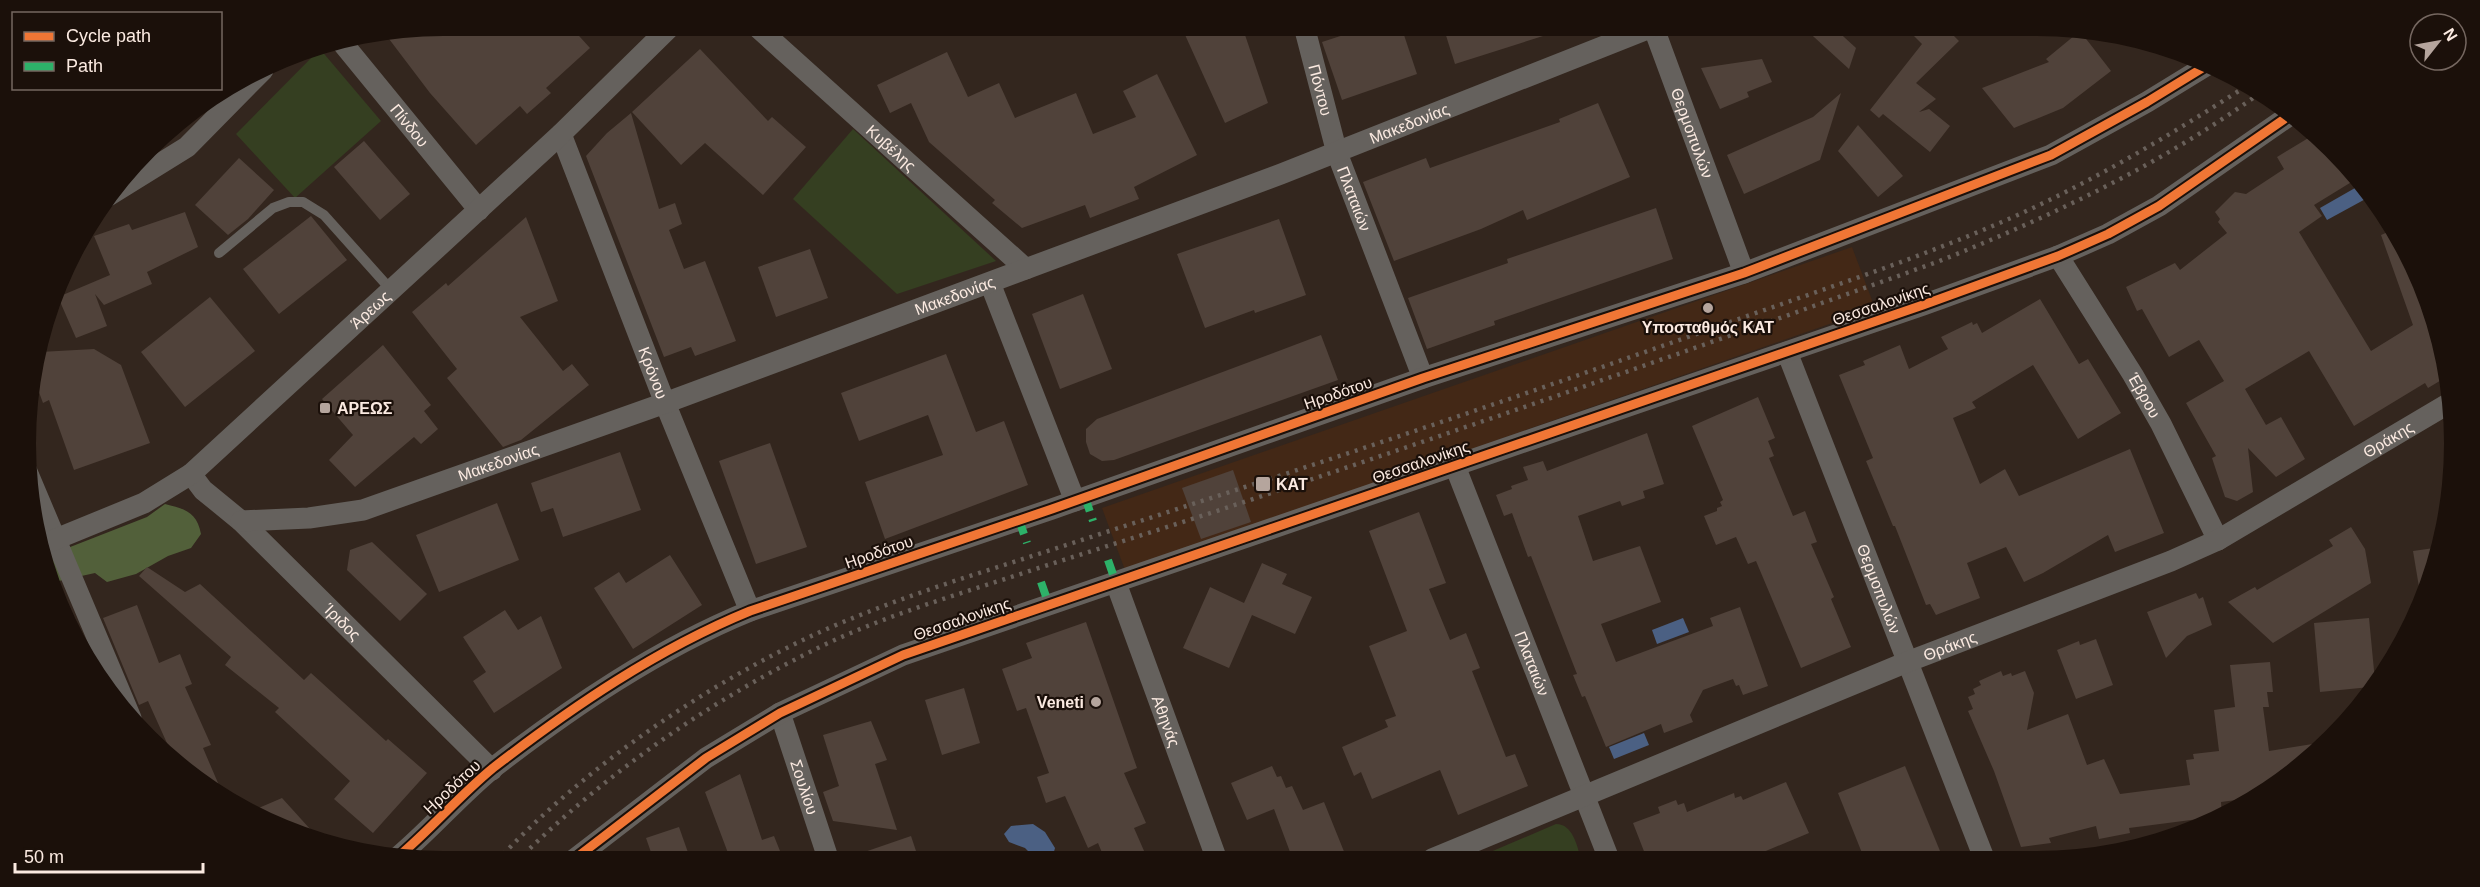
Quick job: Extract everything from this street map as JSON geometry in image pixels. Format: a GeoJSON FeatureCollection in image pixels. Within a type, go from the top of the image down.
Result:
{"type":"FeatureCollection","features":[{"type":"Feature","properties":{"kind":"street","name":"Άρεως"},"geometry":{"type":"LineString","coordinates":[[48,542],[144,503],[191,474],[561,134],[661,36]]}},
{"type":"Feature","properties":{"kind":"street","name":"Κυβέλης"},"geometry":{"type":"LineString","coordinates":[[767,36],[1026,269]]}},
{"type":"Feature","properties":{"kind":"street","name":"Πόντου"},"geometry":{"type":"LineString","coordinates":[[1307,36],[1337,153]]}},
{"type":"Feature","properties":{"kind":"street","name":"Μακεδονίας"},"geometry":{"type":"LineString","coordinates":[[241,521],[309,518],[363,510],[665,403],[990,283],[1337,153],[1629,36]]}},
{"type":"Feature","properties":{"kind":"street","name":"Θερμοπυλών"},"geometry":{"type":"LineString","coordinates":[[1658,36],[1744,273]]}},
{"type":"Feature","properties":{"kind":"street","name":"Πίνδου"},"geometry":{"type":"LineString","coordinates":[[347,48],[479,210]]}},
{"type":"Feature","properties":{"kind":"street"},"geometry":{"type":"LineString","coordinates":[[1423,378],[1744,273],[2051,155],[2199,70]]}},
{"type":"Feature","properties":{"kind":"street"},"geometry":{"type":"LineString","coordinates":[[132,181],[187,147],[245,88]]}},
{"type":"Feature","properties":{"kind":"street","name":"Θεσσαλονίκης"},"geometry":{"type":"LineString","coordinates":[[585,851],[706,758],[780,713],[903,655],[1787,352],[2058,256],[2108,234],[2159,206],[2284,119]]}},
{"type":"Feature","properties":{"kind":"street","name":"Κρόνου"},"geometry":{"type":"LineString","coordinates":[[561,134],[665,403],[750,610]]}},
{"type":"Feature","properties":{"kind":"street","name":"Πλαταιών"},"geometry":{"type":"LineString","coordinates":[[1337,153],[1423,378]]}},
{"type":"Feature","properties":{"kind":"street","name":"Έβρου"},"geometry":{"type":"LineString","coordinates":[[2058,256],[2161,424],[2218,540]]}},
{"type":"Feature","properties":{"kind":"street"},"geometry":{"type":"LineString","coordinates":[[990,283],[1074,501]]}},
{"type":"Feature","properties":{"kind":"street","name":"Θερμοπυλών"},"geometry":{"type":"LineString","coordinates":[[1787,352],[1981,851]]}},
{"type":"Feature","properties":{"kind":"street","name":"Ηροδότου"},"geometry":{"type":"LineString","coordinates":[[406,849],[492,770],[581,704],[674,645],[750,610],[1074,501],[1423,378]]}},
{"type":"Feature","properties":{"kind":"street","name":"Θράκης"},"geometry":{"type":"LineString","coordinates":[[1452,851],[1907,662],[2160,566],[2218,540],[2442,407]]}},
{"type":"Feature","properties":{"kind":"street","name":"Πλαταιών"},"geometry":{"type":"LineString","coordinates":[[1455,466],[1606,851]]}},
{"type":"Feature","properties":{"kind":"street","name":"Ίριδος"},"geometry":{"type":"LineString","coordinates":[[191,474],[203,490],[241,521],[492,770]]}},
{"type":"Feature","properties":{"kind":"street"},"geometry":{"type":"LineString","coordinates":[[50,550],[115,685]]}},
{"type":"Feature","properties":{"kind":"street","name":"Αθηνάς"},"geometry":{"type":"LineString","coordinates":[[1116,583],[1214,851]]}},
{"type":"Feature","properties":{"kind":"street","name":"Σουλίου"},"geometry":{"type":"LineString","coordinates":[[780,713],[826,851]]}},
{"type":"Feature","properties":{"kind":"lane"},"geometry":{"type":"LineString","coordinates":[[219,253],[273,208],[289,202],[303,202],[324,215],[392,291]]}},
{"type":"Feature","properties":{"kind":"shaded area"},"geometry":{"type":"Polygon","coordinates":[[[1852,247],[1875,308],[1125,570],[1102,508],[1852,247]]]}},
{"type":"Feature","properties":{"kind":"green space"},"geometry":{"type":"Polygon","coordinates":[[[325,54],[381,121],[295,198],[236,134],[310,59],[325,54]]]}},
{"type":"Feature","properties":{"kind":"green space"},"geometry":{"type":"Polygon","coordinates":[[[853,129],[996,261],[897,294],[793,199],[853,129]]]}},
{"type":"Feature","properties":{"kind":"green space"},"geometry":{"type":"Polygon","coordinates":[[[165,504],[184,510],[193,516],[201,534],[191,548],[168,556],[136,574],[107,582],[95,573],[60,581],[52,554],[147,517],[165,504]]]}},
{"type":"Feature","properties":{"kind":"green space"},"geometry":{"type":"Polygon","coordinates":[[[1556,824],[1567,828],[1579,851],[1493,851],[1556,824]]]}},
{"type":"Feature","properties":{"kind":"water"},"geometry":{"type":"Polygon","coordinates":[[[2354,188],[2363,200],[2327,220],[2320,208],[2354,188]]]}},
{"type":"Feature","properties":{"kind":"water"},"geometry":{"type":"Polygon","coordinates":[[[1683,618],[1689,632],[1657,644],[1652,630],[1683,618]]]}},
{"type":"Feature","properties":{"kind":"water"},"geometry":{"type":"Polygon","coordinates":[[[1644,733],[1649,745],[1614,759],[1609,747],[1644,733]]]}},
{"type":"Feature","properties":{"kind":"water"},"geometry":{"type":"Polygon","coordinates":[[[1033,824],[1045,832],[1055,848],[1054,851],[1028,851],[1009,842],[1004,834],[1011,826],[1033,824]]]}},
{"type":"Feature","properties":{"kind":"building"},"geometry":{"type":"Polygon","coordinates":[[[444,36],[579,36],[590,48],[546,88],[551,93],[527,114],[520,106],[476,145],[430,93],[389,39],[444,36]]]}},
{"type":"Feature","properties":{"kind":"building"},"geometry":{"type":"Polygon","coordinates":[[[1186,36],[1245,36],[1268,103],[1225,123],[1186,36]]]}},
{"type":"Feature","properties":{"kind":"building"},"geometry":{"type":"Polygon","coordinates":[[[1340,36],[1404,36],[1417,74],[1342,100],[1322,42],[1340,36]]]}},
{"type":"Feature","properties":{"kind":"building"},"geometry":{"type":"Polygon","coordinates":[[[1446,36],[1543,36],[1455,64],[1446,36]]]}},
{"type":"Feature","properties":{"kind":"building"},"geometry":{"type":"Polygon","coordinates":[[[1813,36],[1843,36],[1856,48],[1849,69],[1813,36]]]}},
{"type":"Feature","properties":{"kind":"building"},"geometry":{"type":"Polygon","coordinates":[[[1914,36],[1954,36],[1959,41],[1916,83],[1936,99],[1919,112],[1929,109],[1950,126],[1930,152],[1883,114],[1879,118],[1870,110],[1922,44],[1914,36]]]}},
{"type":"Feature","properties":{"kind":"building"},"geometry":{"type":"Polygon","coordinates":[[[2072,38],[2086,39],[2111,71],[2063,108],[2014,128],[1982,88],[2049,62],[2046,59],[2072,38]]]}},
{"type":"Feature","properties":{"kind":"building"},"geometry":{"type":"Polygon","coordinates":[[[700,49],[768,121],[772,117],[806,147],[763,195],[705,143],[681,165],[632,112],[700,49]]]}},
{"type":"Feature","properties":{"kind":"building"},"geometry":{"type":"Polygon","coordinates":[[[947,52],[968,97],[999,83],[1015,118],[1076,93],[1093,134],[1136,117],[1123,91],[1157,74],[1197,155],[1134,187],[1139,199],[1090,218],[1085,205],[1022,228],[992,203],[995,200],[929,142],[911,103],[890,113],[877,85],[947,52]]]}},
{"type":"Feature","properties":{"kind":"building"},"geometry":{"type":"Polygon","coordinates":[[[1762,59],[1772,82],[1747,92],[1749,97],[1720,109],[1701,68],[1762,59]]]}},
{"type":"Feature","properties":{"kind":"building"},"geometry":{"type":"Polygon","coordinates":[[[1841,93],[1820,160],[1744,194],[1727,155],[1813,117],[1841,93]]]}},
{"type":"Feature","properties":{"kind":"building"},"geometry":{"type":"Polygon","coordinates":[[[1598,103],[1630,177],[1527,220],[1523,210],[1481,229],[1394,261],[1363,182],[1426,158],[1430,168],[1560,122],[1559,119],[1598,103]]]}},
{"type":"Feature","properties":{"kind":"building"},"geometry":{"type":"Polygon","coordinates":[[[631,113],[659,209],[675,203],[682,224],[669,230],[684,269],[705,261],[736,341],[695,356],[691,347],[664,357],[586,156],[607,133],[631,113]]]}},
{"type":"Feature","properties":{"kind":"building"},"geometry":{"type":"Polygon","coordinates":[[[1858,125],[1903,176],[1878,197],[1838,151],[1858,125]]]}},
{"type":"Feature","properties":{"kind":"building"},"geometry":{"type":"Polygon","coordinates":[[[2307,139],[2350,183],[2314,205],[2322,216],[2299,232],[2371,351],[2413,325],[2381,235],[2385,233],[2413,288],[2430,338],[2439,381],[2428,388],[2425,383],[2354,426],[2309,351],[2245,389],[2266,425],[2281,417],[2305,459],[2276,477],[2248,448],[2253,492],[2237,501],[2225,497],[2212,458],[2216,456],[2186,403],[2224,381],[2199,340],[2169,357],[2142,309],[2137,311],[2126,287],[2175,263],[2180,270],[2227,233],[2218,222],[2220,219],[2215,212],[2235,192],[2246,194],[2284,169],[2277,157],[2307,139]]]}},
{"type":"Feature","properties":{"kind":"building"},"geometry":{"type":"Polygon","coordinates":[[[364,141],[410,194],[380,220],[334,167],[364,141]]]}},
{"type":"Feature","properties":{"kind":"building"},"geometry":{"type":"Polygon","coordinates":[[[239,158],[274,190],[248,219],[228,235],[195,205],[239,158]]]}},
{"type":"Feature","properties":{"kind":"building"},"geometry":{"type":"Polygon","coordinates":[[[1656,208],[1673,259],[1494,321],[1495,325],[1427,349],[1408,298],[1508,263],[1507,259],[1656,208]]]}},
{"type":"Feature","properties":{"kind":"building"},"geometry":{"type":"Polygon","coordinates":[[[185,212],[198,247],[147,272],[152,284],[104,305],[95,294],[107,326],[76,338],[61,304],[65,294],[110,275],[94,236],[129,224],[132,230],[185,212]]]}},
{"type":"Feature","properties":{"kind":"building"},"geometry":{"type":"Polygon","coordinates":[[[311,216],[347,260],[279,314],[243,269],[311,216]]]}},
{"type":"Feature","properties":{"kind":"building"},"geometry":{"type":"Polygon","coordinates":[[[526,217],[558,301],[520,317],[563,371],[572,364],[589,385],[521,440],[503,447],[447,378],[457,369],[412,312],[446,283],[448,286],[526,217]]]}},
{"type":"Feature","properties":{"kind":"building"},"geometry":{"type":"Polygon","coordinates":[[[1279,219],[1306,295],[1255,313],[1254,310],[1205,328],[1177,254],[1279,219]]]}},
{"type":"Feature","properties":{"kind":"building"},"geometry":{"type":"Polygon","coordinates":[[[810,249],[828,298],[776,317],[758,267],[810,249]]]}},
{"type":"Feature","properties":{"kind":"building"},"geometry":{"type":"Polygon","coordinates":[[[1083,294],[1112,369],[1060,389],[1032,314],[1083,294]]]}},
{"type":"Feature","properties":{"kind":"building"},"geometry":{"type":"Polygon","coordinates":[[[210,297],[255,351],[185,407],[141,352],[210,297]]]}},
{"type":"Feature","properties":{"kind":"building"},"geometry":{"type":"Polygon","coordinates":[[[2040,299],[2079,364],[2088,359],[2121,413],[2078,439],[2033,365],[1972,402],[1976,408],[1953,418],[1980,484],[2005,469],[2019,496],[2130,449],[2164,533],[2115,552],[2108,535],[2024,582],[2006,547],[1967,563],[1980,598],[1936,615],[1930,604],[1926,605],[1866,461],[1873,458],[1839,375],[1865,365],[1863,361],[1900,345],[1909,369],[1948,349],[1941,337],[1972,322],[1973,325],[1977,323],[1982,333],[2040,299]]]}},
{"type":"Feature","properties":{"kind":"building"},"geometry":{"type":"Polygon","coordinates":[[[1321,335],[1338,380],[1114,460],[1102,461],[1090,454],[1086,442],[1086,429],[1097,419],[1321,335]]]}},
{"type":"Feature","properties":{"kind":"building"},"geometry":{"type":"Polygon","coordinates":[[[383,345],[431,405],[424,411],[438,429],[421,444],[414,437],[355,487],[329,460],[353,435],[322,399],[383,345]]]}},
{"type":"Feature","properties":{"kind":"building"},"geometry":{"type":"Polygon","coordinates":[[[94,349],[121,365],[150,443],[74,470],[49,400],[43,403],[39,392],[47,352],[94,349]]]}},
{"type":"Feature","properties":{"kind":"building"},"geometry":{"type":"Polygon","coordinates":[[[946,354],[976,432],[1004,421],[1028,485],[885,539],[865,482],[943,455],[928,415],[859,441],[841,393],[946,354]]]}},
{"type":"Feature","properties":{"kind":"building"},"geometry":{"type":"Polygon","coordinates":[[[1758,397],[1775,438],[1768,441],[1774,456],[1769,458],[1793,516],[1805,511],[1817,542],[1811,544],[1834,597],[1831,599],[1851,647],[1801,668],[1756,561],[1748,564],[1736,537],[1716,545],[1704,516],[1717,511],[1717,508],[1722,506],[1720,502],[1723,500],[1692,426],[1758,397]]]}},
{"type":"Feature","properties":{"kind":"building"},"geometry":{"type":"Polygon","coordinates":[[[1647,433],[1664,484],[1643,491],[1645,498],[1622,506],[1620,501],[1578,516],[1593,561],[1640,546],[1661,602],[1601,624],[1616,662],[1713,626],[1710,618],[1740,607],[1768,686],[1743,695],[1739,685],[1736,686],[1733,679],[1703,690],[1690,715],[1693,722],[1664,733],[1661,724],[1606,747],[1585,696],[1582,697],[1573,675],[1577,674],[1531,556],[1528,557],[1512,513],[1504,516],[1496,495],[1528,480],[1523,467],[1543,461],[1547,471],[1647,433]]]}},
{"type":"Feature","properties":{"kind":"building"},"geometry":{"type":"Polygon","coordinates":[[[770,443],[807,547],[756,564],[719,461],[770,443]]]}},
{"type":"Feature","properties":{"kind":"building"},"geometry":{"type":"Polygon","coordinates":[[[620,452],[641,510],[563,537],[553,508],[541,512],[531,483],[620,452]]]}},
{"type":"Feature","properties":{"kind":"building","name":"KAT"},"geometry":{"type":"Polygon","coordinates":[[[1233,470],[1251,522],[1201,539],[1182,488],[1233,470]]]}},
{"type":"Feature","properties":{"kind":"building"},"geometry":{"type":"Polygon","coordinates":[[[497,503],[519,560],[439,592],[416,535],[497,503]]]}},
{"type":"Feature","properties":{"kind":"building"},"geometry":{"type":"Polygon","coordinates":[[[1419,512],[1446,583],[1429,589],[1450,640],[1466,633],[1480,668],[1472,671],[1506,757],[1515,754],[1528,786],[1458,815],[1440,770],[1372,799],[1361,772],[1354,776],[1342,747],[1388,727],[1385,720],[1396,716],[1369,646],[1407,631],[1369,531],[1419,512]]]}},
{"type":"Feature","properties":{"kind":"building"},"geometry":{"type":"Polygon","coordinates":[[[2351,527],[2365,549],[2371,583],[2273,643],[2228,602],[2255,587],[2257,590],[2333,546],[2329,540],[2351,527]]]}},
{"type":"Feature","properties":{"kind":"building"},"geometry":{"type":"Polygon","coordinates":[[[372,542],[427,594],[400,621],[347,570],[350,550],[372,542]]]}},
{"type":"Feature","properties":{"kind":"building"},"geometry":{"type":"Polygon","coordinates":[[[2430,549],[2418,584],[2413,551],[2430,549]]]}},
{"type":"Feature","properties":{"kind":"building"},"geometry":{"type":"Polygon","coordinates":[[[670,555],[702,605],[633,649],[594,588],[619,572],[626,583],[670,555]]]}},
{"type":"Feature","properties":{"kind":"building"},"geometry":{"type":"Polygon","coordinates":[[[1262,563],[1287,574],[1282,584],[1312,597],[1295,634],[1252,615],[1229,668],[1183,648],[1210,587],[1244,603],[1262,563]]]}},
{"type":"Feature","properties":{"kind":"building"},"geometry":{"type":"Polygon","coordinates":[[[147,567],[185,592],[200,584],[304,680],[311,673],[386,741],[388,739],[427,773],[373,833],[334,799],[350,781],[275,712],[279,708],[225,665],[231,657],[139,576],[147,567]]]}},
{"type":"Feature","properties":{"kind":"building"},"geometry":{"type":"Polygon","coordinates":[[[2196,593],[2199,599],[2203,597],[2212,625],[2187,636],[2166,658],[2147,612],[2196,593]]]}},
{"type":"Feature","properties":{"kind":"building"},"geometry":{"type":"Polygon","coordinates":[[[137,605],[159,663],[180,654],[192,684],[185,687],[211,745],[203,748],[218,782],[195,767],[167,743],[148,701],[139,705],[103,618],[137,605]]]}},
{"type":"Feature","properties":{"kind":"building"},"geometry":{"type":"Polygon","coordinates":[[[505,610],[518,630],[541,616],[562,668],[494,713],[473,681],[486,672],[463,637],[505,610]]]}},
{"type":"Feature","properties":{"kind":"building"},"geometry":{"type":"Polygon","coordinates":[[[2369,618],[2374,671],[2363,688],[2320,692],[2314,623],[2369,618]]]}},
{"type":"Feature","properties":{"kind":"building"},"geometry":{"type":"Polygon","coordinates":[[[1086,622],[1137,768],[1124,773],[1146,823],[1134,828],[1144,851],[1101,851],[1098,843],[1088,848],[1065,796],[1046,803],[1037,777],[1049,773],[1026,708],[1017,711],[1002,669],[1032,658],[1026,643],[1086,622]]]}},
{"type":"Feature","properties":{"kind":"building"},"geometry":{"type":"Polygon","coordinates":[[[2096,639],[2113,685],[2076,699],[2057,650],[2079,641],[2080,645],[2096,639]]]}},
{"type":"Feature","properties":{"kind":"building"},"geometry":{"type":"Polygon","coordinates":[[[2270,662],[2273,692],[2267,692],[2269,707],[2263,707],[2269,751],[2311,744],[2263,782],[2232,801],[2221,802],[2221,807],[2192,820],[2129,828],[2130,833],[2099,839],[2096,826],[2049,838],[2051,843],[2021,847],[1994,771],[1968,711],[1973,709],[1968,697],[1975,694],[1973,689],[1981,685],[1979,681],[2001,671],[2003,676],[2011,673],[2012,676],[2025,671],[2034,693],[2027,730],[2068,714],[2087,765],[2104,759],[2120,794],[2190,785],[2186,760],[2194,759],[2193,754],[2219,751],[2214,710],[2235,707],[2230,665],[2270,662]]]}},
{"type":"Feature","properties":{"kind":"building"},"geometry":{"type":"Polygon","coordinates":[[[964,688],[980,743],[942,755],[925,700],[964,688]]]}},
{"type":"Feature","properties":{"kind":"building"},"geometry":{"type":"Polygon","coordinates":[[[871,721],[887,760],[875,764],[897,830],[833,821],[823,792],[839,786],[823,735],[871,721]]]}},
{"type":"Feature","properties":{"kind":"building"},"geometry":{"type":"Polygon","coordinates":[[[1272,766],[1277,777],[1281,776],[1286,788],[1292,786],[1303,810],[1324,802],[1344,851],[1290,851],[1274,809],[1247,820],[1231,783],[1272,766]]]}},
{"type":"Feature","properties":{"kind":"building"},"geometry":{"type":"Polygon","coordinates":[[[1905,766],[1940,851],[1861,851],[1838,793],[1905,766]]]}},
{"type":"Feature","properties":{"kind":"building"},"geometry":{"type":"Polygon","coordinates":[[[740,774],[762,840],[774,836],[780,851],[727,851],[705,792],[740,774]]]}},
{"type":"Feature","properties":{"kind":"building"},"geometry":{"type":"Polygon","coordinates":[[[1786,782],[1809,833],[1766,851],[1644,851],[1633,823],[1660,813],[1658,807],[1676,800],[1678,805],[1684,803],[1687,812],[1734,793],[1735,798],[1741,796],[1743,800],[1786,782]]]}},
{"type":"Feature","properties":{"kind":"building"},"geometry":{"type":"Polygon","coordinates":[[[282,798],[309,827],[288,820],[260,807],[282,798]]]}},
{"type":"Feature","properties":{"kind":"building"},"geometry":{"type":"Polygon","coordinates":[[[679,827],[687,851],[651,851],[646,838],[679,827]]]}},
{"type":"Feature","properties":{"kind":"building"},"geometry":{"type":"Polygon","coordinates":[[[911,836],[916,851],[867,851],[911,836]]]}},
{"type":"Feature","properties":{"kind":"railway"},"geometry":{"type":"LineString","coordinates":[[507,851],[567,794],[648,732],[733,677],[820,632],[919,593],[1472,412],[1935,249],[2042,204],[2102,173],[2239,91]]}},
{"type":"Feature","properties":{"kind":"railway"},"geometry":{"type":"LineString","coordinates":[[528,851],[586,798],[660,741],[739,690],[844,636],[935,602],[1220,510],[1508,412],[1937,262],[2021,227],[2145,166],[2223,119],[2252,98]]}},
{"type":"Feature","properties":{"kind":"marked path"},"geometry":{"type":"LineString","coordinates":[[1085,497],[1093,521]]}},
{"type":"Feature","properties":{"kind":"marked path"},"geometry":{"type":"LineString","coordinates":[[1019,520],[1027,543]]}},
{"type":"Feature","properties":{"kind":"marked path"},"geometry":{"type":"LineString","coordinates":[[1108,560],[1116,583]]}},
{"type":"Feature","properties":{"kind":"marked path"},"geometry":{"type":"LineString","coordinates":[[1041,582],[1049,605]]}},
{"type":"Feature","properties":{"kind":"cycle path"},"geometry":{"type":"LineString","coordinates":[[406,849],[481,778],[553,723],[649,661],[715,626],[750,611],[1052,509],[1423,378],[1744,273],[2051,155],[2199,70]]}},
{"type":"Feature","properties":{"kind":"cycle path"},"geometry":{"type":"LineString","coordinates":[[585,851],[706,758],[780,713],[903,655],[1923,305],[2058,256],[2108,234],[2159,206],[2284,119]]}},
{"type":"Feature","properties":{"kind":"place","name":"Υποσταθμός ΚΑΤ"},"geometry":{"type":"Point","coordinates":[1708,308]}},
{"type":"Feature","properties":{"kind":"place","name":"ΑΡΕΩΣ"},"geometry":{"type":"Point","coordinates":[325,408]}},
{"type":"Feature","properties":{"kind":"place","name":"KAT"},"geometry":{"type":"Point","coordinates":[1263,484]}},
{"type":"Feature","properties":{"kind":"place","name":"Veneti"},"geometry":{"type":"Point","coordinates":[1096,702]}}]}
